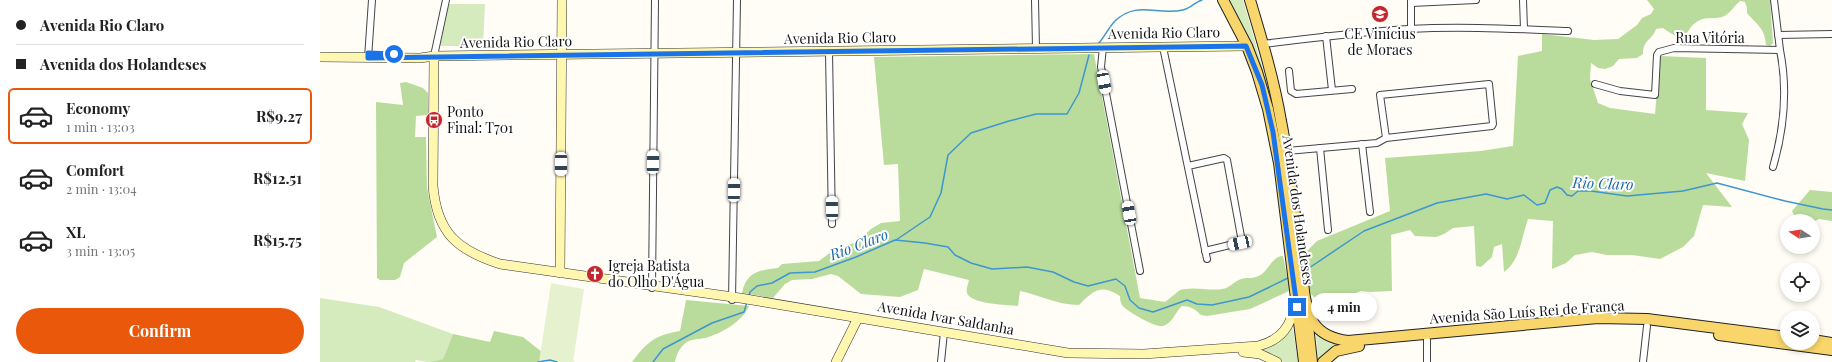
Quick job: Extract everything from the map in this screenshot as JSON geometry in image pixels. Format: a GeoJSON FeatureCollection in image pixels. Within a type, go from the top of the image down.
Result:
{"type":"FeatureCollection","features":[{"type":"Feature","properties":{"kind":"main road"},"geometry":{"type":"LineString","coordinates":[[560,273],[562,0]]}},
{"type":"Feature","properties":{"kind":"main road","name":"Avenida dos Holandeses"},"geometry":{"type":"LineString","coordinates":[[1223,0],[1246,46],[1262,85],[1273,132],[1312,362]]}},
{"type":"Feature","properties":{"kind":"main road","name":"Avenida dos Holandeses"},"geometry":{"type":"LineString","coordinates":[[1250,0],[1278,101],[1286,151],[1299,289],[1304,362]]}},
{"type":"Feature","properties":{"kind":"main road","name":"Avenida Rio Claro"},"geometry":{"type":"LineString","coordinates":[[320,57],[421,54],[434,56],[562,55],[1036,48],[1103,52],[1163,47],[1246,46]]}},
{"type":"Feature","properties":{"kind":"main road","name":"Avenida Rio Claro"},"geometry":{"type":"LineString","coordinates":[[320,52],[368,55]]}},
{"type":"Feature","properties":{"kind":"main road","name":"Avenida Ivar Saldanha"},"geometry":{"type":"LineString","coordinates":[[434,56],[433,186],[436,208],[443,224],[452,237],[462,247],[481,258],[500,264],[560,273],[572,277],[652,287],[1068,353],[1144,354],[1253,347],[1273,341],[1286,329],[1293,314],[1299,289]]}},
{"type":"Feature","properties":{"kind":"main road","name":"Avenida São Luís Rei de França"},"geometry":{"type":"LineString","coordinates":[[1299,289],[1308,313],[1315,326],[1333,337],[1348,341],[1605,318],[1647,320],[1780,336]]}},
{"type":"Feature","properties":{"kind":"main road"},"geometry":{"type":"LineString","coordinates":[[836,362],[858,320]]}},
{"type":"Feature","properties":{"kind":"main road","name":"Avenida São Luís Rei de França"},"geometry":{"type":"LineString","coordinates":[[1323,362],[1333,352],[1345,348],[1598,324],[1647,326],[1832,350]]}},
{"type":"Feature","properties":{"kind":"main road","name":"Avenida Ivar Saldanha"},"geometry":{"type":"LineString","coordinates":[[944,334],[1068,357],[1144,358],[1247,352],[1260,354],[1277,362]]}},
{"type":"Feature","properties":{"kind":"main road"},"geometry":{"type":"LineString","coordinates":[[1820,341],[1832,343]]}},
{"type":"Feature","properties":{"kind":"street"},"geometry":{"type":"LineString","coordinates":[[368,55],[372,0]]}},
{"type":"Feature","properties":{"kind":"street"},"geometry":{"type":"LineString","coordinates":[[434,56],[446,0]]}},
{"type":"Feature","properties":{"kind":"street"},"geometry":{"type":"LineString","coordinates":[[652,287],[655,0]]}},
{"type":"Feature","properties":{"kind":"street"},"geometry":{"type":"LineString","coordinates":[[736,300],[737,0]]}},
{"type":"Feature","properties":{"kind":"street"},"geometry":{"type":"LineString","coordinates":[[1035,0],[1036,48]]}},
{"type":"Feature","properties":{"kind":"street"},"geometry":{"type":"LineString","coordinates":[[1411,29],[1411,2],[1476,0]]}},
{"type":"Feature","properties":{"kind":"street"},"geometry":{"type":"LineString","coordinates":[[1523,0],[1524,29]]}},
{"type":"Feature","properties":{"kind":"street"},"geometry":{"type":"LineString","coordinates":[[1773,167],[1781,139],[1783,124],[1783,65],[1774,0]]}},
{"type":"Feature","properties":{"kind":"street"},"geometry":{"type":"LineString","coordinates":[[1263,44],[1326,36],[1411,29],[1524,29],[1568,31]]}},
{"type":"Feature","properties":{"kind":"street"},"geometry":{"type":"LineString","coordinates":[[1778,35],[1832,34]]}},
{"type":"Feature","properties":{"kind":"street"},"geometry":{"type":"LineString","coordinates":[[1326,36],[1332,90]]}},
{"type":"Feature","properties":{"kind":"street"},"geometry":{"type":"LineString","coordinates":[[1163,47],[1207,259]]}},
{"type":"Feature","properties":{"kind":"street","name":"Rua Vitória"},"geometry":{"type":"LineString","coordinates":[[1595,84],[1620,91],[1655,95],[1657,55],[1662,51],[1674,48],[1780,50]]}},
{"type":"Feature","properties":{"kind":"street"},"geometry":{"type":"LineString","coordinates":[[829,52],[832,224]]}},
{"type":"Feature","properties":{"kind":"street"},"geometry":{"type":"LineString","coordinates":[[1103,52],[1101,67],[1140,271]]}},
{"type":"Feature","properties":{"kind":"street"},"geometry":{"type":"LineString","coordinates":[[1289,71],[1293,93],[1352,89]]}},
{"type":"Feature","properties":{"kind":"street"},"geometry":{"type":"LineString","coordinates":[[1286,151],[1382,142],[1386,138],[1493,125],[1489,84],[1380,94],[1386,138]]}},
{"type":"Feature","properties":{"kind":"street"},"geometry":{"type":"LineString","coordinates":[[1362,144],[1370,212]]}},
{"type":"Feature","properties":{"kind":"street"},"geometry":{"type":"LineString","coordinates":[[1320,148],[1328,230]]}},
{"type":"Feature","properties":{"kind":"street"},"geometry":{"type":"LineString","coordinates":[[1188,166],[1224,158],[1227,160],[1242,242],[1205,251]]}},
{"type":"Feature","properties":{"kind":"street"},"geometry":{"type":"LineString","coordinates":[[1643,362],[1647,326]]}},
{"type":"Feature","properties":{"kind":"street"},"geometry":{"type":"LineString","coordinates":[[941,362],[944,334]]}},
{"type":"Feature","properties":{"kind":"street"},"geometry":{"type":"LineString","coordinates":[[1426,362],[1427,340]]}},
{"type":"Feature","properties":{"kind":"green space"},"geometry":{"type":"Polygon","coordinates":[[[1230,0],[1243,0],[1269,90],[1266,86],[1230,0]]]}},
{"type":"Feature","properties":{"kind":"green space"},"geometry":{"type":"Polygon","coordinates":[[[1647,0],[1770,0],[1773,43],[1770,46],[1766,45],[1762,31],[1747,13],[1745,2],[1740,1],[1725,16],[1700,20],[1690,28],[1683,37],[1672,34],[1663,28],[1656,29],[1644,45],[1643,54],[1637,58],[1619,59],[1613,66],[1605,69],[1598,68],[1591,63],[1590,79],[1598,103],[1610,108],[1655,114],[1660,56],[1706,58],[1706,110],[1748,113],[1742,124],[1749,140],[1745,181],[1706,173],[1732,207],[1703,205],[1694,236],[1683,247],[1660,259],[1632,255],[1607,255],[1592,252],[1575,255],[1566,263],[1552,269],[1553,221],[1528,219],[1517,255],[1514,261],[1504,272],[1502,244],[1494,247],[1492,257],[1481,267],[1476,266],[1474,226],[1453,228],[1436,237],[1415,236],[1410,230],[1391,235],[1392,291],[1361,291],[1340,299],[1323,299],[1314,297],[1310,293],[1305,253],[1317,241],[1390,211],[1385,158],[1481,151],[1513,146],[1518,56],[1542,51],[1542,34],[1594,40],[1618,39],[1637,25],[1642,18],[1651,14],[1654,9],[1647,0]]]}},
{"type":"Feature","properties":{"kind":"green space"},"geometry":{"type":"Polygon","coordinates":[[[449,4],[485,4],[483,46],[438,46],[449,4]]]}},
{"type":"Feature","properties":{"kind":"green space"},"geometry":{"type":"Polygon","coordinates":[[[1094,54],[1140,298],[1165,302],[1180,290],[1213,290],[1225,288],[1241,279],[1254,278],[1260,275],[1276,259],[1283,256],[1290,290],[1250,309],[1207,316],[1201,315],[1190,307],[1182,306],[1172,320],[1163,326],[1148,322],[1129,311],[1122,305],[1120,296],[1107,290],[1097,290],[1079,305],[1056,302],[1020,291],[1018,306],[999,304],[977,300],[968,295],[967,288],[969,280],[924,269],[918,290],[900,297],[861,294],[838,276],[831,274],[812,279],[792,280],[785,284],[773,298],[742,293],[750,276],[754,273],[778,268],[782,264],[819,261],[831,252],[858,241],[871,229],[881,223],[900,221],[898,164],[884,165],[874,57],[1094,54]]]}},
{"type":"Feature","properties":{"kind":"green space"},"geometry":{"type":"Polygon","coordinates":[[[406,82],[423,88],[428,93],[428,115],[416,116],[415,137],[426,137],[427,188],[437,237],[404,263],[400,277],[395,280],[380,280],[377,278],[376,102],[403,105],[400,83],[406,82]]]}},
{"type":"Feature","properties":{"kind":"green space"},"geometry":{"type":"Polygon","coordinates":[[[1810,190],[1832,192],[1832,221],[1820,219],[1820,214],[1794,214],[1792,211],[1810,190]]]}},
{"type":"Feature","properties":{"kind":"green space"},"geometry":{"type":"Polygon","coordinates":[[[551,283],[584,289],[573,362],[539,362],[551,283]]]}},
{"type":"Feature","properties":{"kind":"green space"},"geometry":{"type":"Polygon","coordinates":[[[320,298],[379,307],[453,334],[443,359],[427,362],[416,360],[415,362],[320,362],[320,298]]]}},
{"type":"Feature","properties":{"kind":"green space"},"geometry":{"type":"Polygon","coordinates":[[[686,300],[749,306],[742,317],[731,326],[711,336],[687,342],[679,350],[675,362],[632,362],[642,349],[652,340],[680,331],[686,300]]]}},
{"type":"Feature","properties":{"kind":"green space"},"geometry":{"type":"Polygon","coordinates":[[[1291,328],[1293,329],[1298,362],[1284,362],[1259,351],[1284,337],[1291,328]]]}},
{"type":"Feature","properties":{"kind":"green space"},"geometry":{"type":"Polygon","coordinates":[[[494,331],[523,337],[542,352],[575,362],[428,362],[443,359],[453,334],[490,342],[494,331]]]}},
{"type":"Feature","properties":{"kind":"green space"},"geometry":{"type":"Polygon","coordinates":[[[1316,334],[1340,346],[1329,350],[1318,361],[1316,334]]]}},
{"type":"Feature","properties":{"kind":"waterway"},"geometry":{"type":"LineString","coordinates":[[1099,43],[1115,21],[1131,11],[1183,10],[1202,0]]}},
{"type":"Feature","properties":{"kind":"waterway"},"geometry":{"type":"LineString","coordinates":[[896,240],[930,217],[941,193],[948,155],[971,133],[1036,114],[1067,114],[1079,93],[1089,55]]}},
{"type":"Feature","properties":{"kind":"waterway","name":"Rio Claro"},"geometry":{"type":"LineString","coordinates":[[1306,270],[1364,231],[1437,203],[1486,194],[1507,199],[1524,195],[1537,205],[1545,203],[1550,190],[1557,187],[1562,189],[1567,195],[1572,196],[1578,191],[1591,191],[1627,196],[1683,191],[1717,183],[1785,201],[1832,210]]}},
{"type":"Feature","properties":{"kind":"waterway","name":"Rio Claro"},"geometry":{"type":"LineString","coordinates":[[749,296],[750,292],[757,286],[772,283],[790,273],[815,272],[856,257],[895,240],[948,247],[955,255],[971,263],[992,269],[1027,267],[1053,272],[1074,282],[1088,286],[1116,279],[1125,286],[1130,300],[1139,308],[1153,312],[1187,300],[1197,304],[1212,305],[1249,297],[1288,278]]}},
{"type":"Feature","properties":{"kind":"waterway","name":"Rio Claro"},"geometry":{"type":"LineString","coordinates":[[653,362],[663,349],[712,323],[744,312],[747,302]]}},
{"type":"Feature","properties":{"kind":"waterway","name":"Rio Claro"},"geometry":{"type":"LineString","coordinates":[[538,362],[550,360],[557,362]]}},
{"type":"Feature","properties":{"kind":"place","name":"CE Vinícius de Moraes"},"geometry":{"type":"Point","coordinates":[1380,14]}},
{"type":"Feature","properties":{"kind":"place","name":"Ponto Final: T701"},"geometry":{"type":"Point","coordinates":[434,120]}},
{"type":"Feature","properties":{"kind":"place","name":"Igreja Batista do Olho D'Água"},"geometry":{"type":"Point","coordinates":[595,274]}},
{"type":"Feature","properties":{"kind":"route"},"geometry":{"type":"LineString","coordinates":[[394,54],[368,53],[368,58],[1246,46],[1262,85],[1273,132],[1297,307]]}}]}
